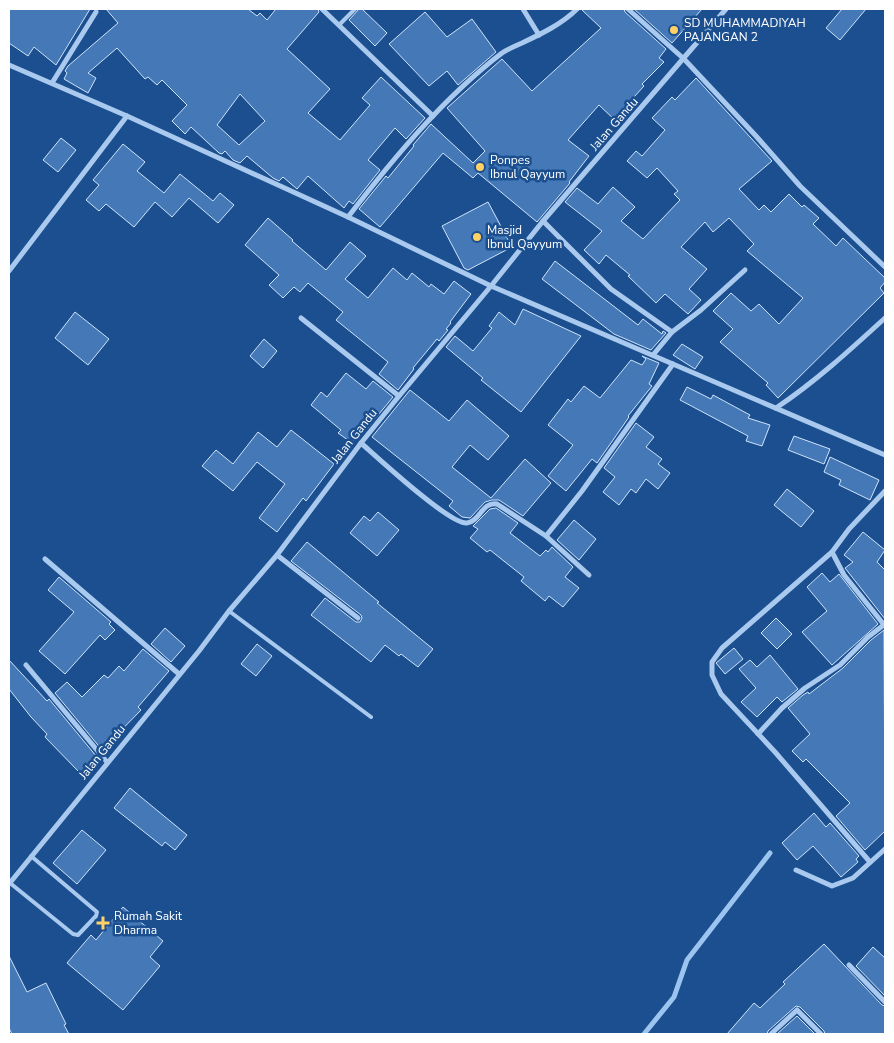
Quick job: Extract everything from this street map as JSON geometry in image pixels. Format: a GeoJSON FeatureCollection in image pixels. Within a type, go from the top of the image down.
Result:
{"type":"FeatureCollection","features":[{"type":"Feature","properties":{"kind":"street"},"geometry":{"type":"LineString","coordinates":[[322,9],[433,116]]}},
{"type":"Feature","properties":{"kind":"street"},"geometry":{"type":"LineString","coordinates":[[523,9],[539,34]]}},
{"type":"Feature","properties":{"kind":"street"},"geometry":{"type":"LineString","coordinates":[[348,218],[369,190],[433,116],[503,52],[570,16],[577,9]]}},
{"type":"Feature","properties":{"kind":"street"},"geometry":{"type":"LineString","coordinates":[[628,9],[684,59],[800,186],[885,267]]}},
{"type":"Feature","properties":{"kind":"street","name":"Jalan Gandu"},"geometry":{"type":"LineString","coordinates":[[9,883],[277,554],[399,396],[543,221],[726,9]]}},
{"type":"Feature","properties":{"kind":"street"},"geometry":{"type":"LineString","coordinates":[[52,83],[96,12]]}},
{"type":"Feature","properties":{"kind":"street"},"geometry":{"type":"LineString","coordinates":[[9,65],[127,116],[491,286],[885,455]]}},
{"type":"Feature","properties":{"kind":"street"},"geometry":{"type":"LineString","coordinates":[[9,270],[127,116]]}},
{"type":"Feature","properties":{"kind":"street"},"geometry":{"type":"LineString","coordinates":[[543,221],[611,289],[672,332]]}},
{"type":"Feature","properties":{"kind":"street"},"geometry":{"type":"LineString","coordinates":[[653,355],[672,332],[701,310],[745,270]]}},
{"type":"Feature","properties":{"kind":"street"},"geometry":{"type":"LineString","coordinates":[[301,318],[399,396]]}},
{"type":"Feature","properties":{"kind":"street"},"geometry":{"type":"LineString","coordinates":[[776,408],[813,381],[885,318]]}},
{"type":"Feature","properties":{"kind":"street"},"geometry":{"type":"LineString","coordinates":[[546,536],[582,491],[673,364]]}},
{"type":"Feature","properties":{"kind":"street"},"geometry":{"type":"LineString","coordinates":[[361,443],[426,500],[458,520],[465,524],[472,522],[488,505],[492,503],[497,504],[546,536],[589,575]]}},
{"type":"Feature","properties":{"kind":"street"},"geometry":{"type":"LineString","coordinates":[[870,862],[721,694],[712,675],[712,662],[722,648],[832,552],[849,528],[885,491]]}},
{"type":"Feature","properties":{"kind":"street"},"geometry":{"type":"LineString","coordinates":[[758,734],[782,708],[805,688],[840,665],[868,637],[885,625],[844,575],[832,552]]}},
{"type":"Feature","properties":{"kind":"street"},"geometry":{"type":"LineString","coordinates":[[277,554],[358,618]]}},
{"type":"Feature","properties":{"kind":"street"},"geometry":{"type":"LineString","coordinates":[[45,559],[179,674]]}},
{"type":"Feature","properties":{"kind":"street"},"geometry":{"type":"LineString","coordinates":[[26,665],[107,762]]}},
{"type":"Feature","properties":{"kind":"street"},"geometry":{"type":"LineString","coordinates":[[796,870],[832,886],[853,878],[885,849]]}},
{"type":"Feature","properties":{"kind":"street"},"geometry":{"type":"LineString","coordinates":[[849,965],[885,1002]]}},
{"type":"Feature","properties":{"kind":"street"},"geometry":{"type":"LineString","coordinates":[[771,1034],[797,1010],[821,1034]]}},
{"type":"Feature","properties":{"kind":"lane"},"geometry":{"type":"LineString","coordinates":[[338,25],[355,9]]}},
{"type":"Feature","properties":{"kind":"lane"},"geometry":{"type":"LineString","coordinates":[[229,611],[371,717]]}},
{"type":"Feature","properties":{"kind":"lane"},"geometry":{"type":"LineString","coordinates":[[9,883],[73,934],[78,935],[96,916],[97,912],[32,856]]}},
{"type":"Feature","properties":{"kind":"building"},"geometry":{"type":"Polygon","coordinates":[[[9,9],[90,9],[56,65],[34,47],[28,56],[9,43],[9,9]]]}},
{"type":"Feature","properties":{"kind":"building"},"geometry":{"type":"Polygon","coordinates":[[[106,9],[248,9],[257,16],[260,13],[267,20],[276,9],[318,9],[319,12],[287,49],[330,89],[308,113],[340,140],[370,105],[362,98],[381,77],[425,118],[406,139],[395,128],[368,160],[380,170],[353,204],[349,201],[344,208],[308,176],[297,189],[283,177],[279,181],[273,178],[247,156],[240,163],[233,160],[225,151],[222,154],[219,153],[191,127],[185,134],[172,121],[187,105],[162,80],[157,85],[148,77],[145,79],[117,48],[88,73],[96,78],[88,93],[64,79],[68,66],[118,23],[106,9]],[[240,94],[217,125],[239,145],[265,121],[240,94]]]}},
{"type":"Feature","properties":{"kind":"building"},"geometry":{"type":"Polygon","coordinates":[[[359,9],[362,9],[387,33],[375,46],[349,20],[359,9]]]}},
{"type":"Feature","properties":{"kind":"building"},"geometry":{"type":"Polygon","coordinates":[[[581,9],[624,9],[666,49],[659,58],[664,62],[642,84],[644,86],[634,97],[638,101],[618,123],[599,105],[568,140],[589,156],[570,183],[537,222],[478,173],[473,178],[443,153],[380,227],[359,209],[386,176],[388,178],[431,124],[473,163],[485,151],[447,108],[502,59],[532,91],[601,28],[581,9]]]}},
{"type":"Feature","properties":{"kind":"building","name":"SD MUHAMMADIYAH PAJANGAN 2"},"geometry":{"type":"Polygon","coordinates":[[[634,9],[702,9],[672,43],[634,9]]]}},
{"type":"Feature","properties":{"kind":"building"},"geometry":{"type":"Polygon","coordinates":[[[842,9],[866,9],[840,40],[826,28],[842,9]]]}},
{"type":"Feature","properties":{"kind":"building"},"geometry":{"type":"Polygon","coordinates":[[[425,12],[447,37],[472,19],[496,52],[458,85],[447,71],[429,86],[389,44],[425,12]]]}},
{"type":"Feature","properties":{"kind":"building"},"geometry":{"type":"Polygon","coordinates":[[[696,78],[772,161],[739,189],[759,210],[764,205],[771,212],[789,194],[802,207],[804,205],[819,218],[813,224],[836,246],[843,238],[885,278],[885,282],[880,288],[884,293],[778,398],[766,385],[768,383],[720,342],[733,329],[713,311],[731,293],[751,311],[759,304],[779,324],[803,298],[747,251],[754,244],[729,218],[713,232],[705,222],[681,247],[707,269],[689,289],[701,300],[688,314],[665,294],[656,303],[628,276],[630,275],[606,255],[599,264],[584,250],[602,231],[565,202],[577,188],[598,204],[613,187],[635,207],[621,221],[643,239],[680,200],[674,194],[678,191],[657,168],[647,178],[627,161],[636,151],[642,156],[665,130],[652,118],[672,97],[675,100],[696,78]]]}},
{"type":"Feature","properties":{"kind":"building"},"geometry":{"type":"Polygon","coordinates":[[[61,138],[76,150],[58,172],[43,160],[61,138]]]}},
{"type":"Feature","properties":{"kind":"building"},"geometry":{"type":"Polygon","coordinates":[[[123,144],[145,162],[137,171],[164,193],[180,174],[213,201],[220,193],[234,205],[218,223],[189,198],[172,217],[155,202],[134,227],[106,204],[99,211],[86,200],[99,185],[93,180],[123,144]]]}},
{"type":"Feature","properties":{"kind":"building","name":"Masjid Ibnul Qayyum"},"geometry":{"type":"Polygon","coordinates":[[[488,202],[512,247],[468,270],[464,268],[442,226],[488,202]]]}},
{"type":"Feature","properties":{"kind":"building"},"geometry":{"type":"Polygon","coordinates":[[[268,218],[326,270],[350,242],[366,256],[345,279],[368,298],[393,268],[407,280],[412,273],[429,287],[431,284],[444,294],[454,281],[471,294],[450,322],[446,329],[448,330],[439,341],[437,339],[398,390],[379,374],[388,362],[336,320],[343,312],[308,283],[300,292],[294,287],[283,298],[269,285],[279,275],[245,245],[268,218]]]}},
{"type":"Feature","properties":{"kind":"building"},"geometry":{"type":"Polygon","coordinates":[[[555,261],[638,325],[643,319],[662,334],[663,331],[666,333],[651,350],[614,334],[542,279],[555,261]]]}},
{"type":"Feature","properties":{"kind":"building"},"geometry":{"type":"Polygon","coordinates":[[[523,309],[581,336],[521,412],[481,380],[483,378],[446,347],[455,336],[473,351],[492,328],[489,326],[499,312],[515,325],[523,309]]]}},
{"type":"Feature","properties":{"kind":"building"},"geometry":{"type":"Polygon","coordinates":[[[75,312],[109,339],[88,365],[55,338],[75,312]]]}},
{"type":"Feature","properties":{"kind":"building"},"geometry":{"type":"Polygon","coordinates":[[[264,339],[277,351],[263,368],[250,356],[264,339]]]}},
{"type":"Feature","properties":{"kind":"building"},"geometry":{"type":"Polygon","coordinates":[[[682,344],[703,357],[695,369],[673,355],[682,344]]]}},
{"type":"Feature","properties":{"kind":"building"},"geometry":{"type":"Polygon","coordinates":[[[642,356],[659,363],[649,384],[652,386],[628,416],[597,463],[592,459],[566,491],[548,476],[573,445],[548,425],[568,399],[571,402],[584,386],[600,398],[631,360],[642,365],[646,359],[642,356]]]}},
{"type":"Feature","properties":{"kind":"building"},"geometry":{"type":"Polygon","coordinates":[[[346,373],[366,389],[373,381],[393,397],[365,431],[362,429],[352,443],[338,433],[341,430],[311,405],[321,392],[327,397],[346,373]]]}},
{"type":"Feature","properties":{"kind":"building"},"geometry":{"type":"Polygon","coordinates":[[[687,387],[711,399],[713,395],[750,415],[748,418],[770,425],[762,446],[746,441],[748,436],[680,400],[687,387]]]}},
{"type":"Feature","properties":{"kind":"building"},"geometry":{"type":"Polygon","coordinates":[[[410,390],[449,421],[467,400],[509,436],[488,460],[470,445],[452,467],[491,498],[525,459],[551,483],[523,516],[499,500],[492,500],[485,502],[470,518],[462,517],[449,506],[453,501],[372,437],[410,390]]]}},
{"type":"Feature","properties":{"kind":"building"},"geometry":{"type":"Polygon","coordinates":[[[636,423],[654,437],[646,447],[662,459],[658,464],[670,473],[658,489],[646,479],[636,493],[631,489],[619,505],[603,492],[615,477],[604,468],[636,423]]]}},
{"type":"Feature","properties":{"kind":"building"},"geometry":{"type":"Polygon","coordinates":[[[291,430],[334,464],[306,501],[303,498],[277,532],[259,518],[285,484],[257,462],[233,491],[202,466],[216,450],[233,464],[258,432],[277,447],[291,430]]]}},
{"type":"Feature","properties":{"kind":"building"},"geometry":{"type":"Polygon","coordinates":[[[794,436],[830,449],[824,464],[788,450],[794,436]]]}},
{"type":"Feature","properties":{"kind":"building"},"geometry":{"type":"Polygon","coordinates":[[[830,457],[879,480],[870,500],[839,485],[841,480],[824,472],[830,457]]]}},
{"type":"Feature","properties":{"kind":"building"},"geometry":{"type":"Polygon","coordinates":[[[787,489],[814,511],[801,527],[774,505],[787,489]]]}},
{"type":"Feature","properties":{"kind":"building"},"geometry":{"type":"Polygon","coordinates":[[[496,508],[518,523],[510,533],[540,556],[546,550],[548,552],[552,547],[573,567],[565,577],[579,588],[563,607],[549,596],[545,601],[521,581],[524,577],[490,550],[487,552],[470,538],[478,529],[473,526],[490,509],[496,508]]]}},
{"type":"Feature","properties":{"kind":"building"},"geometry":{"type":"Polygon","coordinates":[[[378,512],[399,530],[377,556],[350,533],[364,516],[370,521],[378,512]]]}},
{"type":"Feature","properties":{"kind":"building"},"geometry":{"type":"Polygon","coordinates":[[[574,520],[596,539],[579,560],[557,540],[574,520]]]}},
{"type":"Feature","properties":{"kind":"building"},"geometry":{"type":"Polygon","coordinates":[[[863,532],[885,550],[877,562],[885,570],[885,619],[845,568],[853,562],[844,555],[863,532]]]}},
{"type":"Feature","properties":{"kind":"building"},"geometry":{"type":"Polygon","coordinates":[[[307,542],[433,649],[418,667],[385,645],[371,662],[311,615],[325,598],[356,622],[360,622],[362,618],[361,615],[291,561],[307,542]]]}},
{"type":"Feature","properties":{"kind":"building"},"geometry":{"type":"Polygon","coordinates":[[[822,573],[830,582],[839,574],[878,624],[832,665],[802,632],[827,611],[807,587],[822,573]]]}},
{"type":"Feature","properties":{"kind":"building"},"geometry":{"type":"Polygon","coordinates":[[[59,577],[111,622],[109,624],[115,630],[105,640],[100,635],[65,674],[39,651],[74,612],[48,590],[59,577]]]}},
{"type":"Feature","properties":{"kind":"building"},"geometry":{"type":"Polygon","coordinates":[[[776,618],[792,634],[777,649],[761,633],[776,618]]]}},
{"type":"Feature","properties":{"kind":"building"},"geometry":{"type":"Polygon","coordinates":[[[165,628],[185,646],[171,662],[151,644],[165,628]]]}},
{"type":"Feature","properties":{"kind":"building"},"geometry":{"type":"Polygon","coordinates":[[[884,630],[885,831],[865,850],[836,816],[850,803],[806,759],[803,762],[792,751],[810,734],[788,708],[803,695],[808,692],[809,694],[843,668],[871,640],[884,630]]]}},
{"type":"Feature","properties":{"kind":"building"},"geometry":{"type":"Polygon","coordinates":[[[257,644],[272,656],[256,676],[241,664],[257,644]]]}},
{"type":"Feature","properties":{"kind":"building"},"geometry":{"type":"Polygon","coordinates":[[[734,648],[743,659],[725,674],[716,663],[734,648]]]}},
{"type":"Feature","properties":{"kind":"building"},"geometry":{"type":"Polygon","coordinates":[[[143,649],[169,671],[138,707],[141,710],[102,750],[55,693],[67,682],[82,697],[104,675],[108,678],[119,666],[124,671],[143,649]]]}},
{"type":"Feature","properties":{"kind":"building"},"geometry":{"type":"Polygon","coordinates":[[[770,655],[798,689],[782,702],[777,697],[757,717],[741,702],[756,688],[739,669],[750,660],[757,667],[770,655]]]}},
{"type":"Feature","properties":{"kind":"building"},"geometry":{"type":"Polygon","coordinates":[[[9,660],[47,701],[49,699],[97,757],[80,773],[45,737],[47,734],[9,689],[9,660]]]}},
{"type":"Feature","properties":{"kind":"building"},"geometry":{"type":"Polygon","coordinates":[[[130,788],[187,835],[175,850],[165,842],[162,846],[114,808],[130,788]]]}},
{"type":"Feature","properties":{"kind":"building"},"geometry":{"type":"Polygon","coordinates":[[[814,813],[826,827],[830,823],[859,856],[856,859],[858,862],[841,877],[813,846],[797,860],[782,843],[814,813]]]}},
{"type":"Feature","properties":{"kind":"building"},"geometry":{"type":"Polygon","coordinates":[[[82,830],[106,850],[77,884],[53,863],[82,830]]]}},
{"type":"Feature","properties":{"kind":"building"},"geometry":{"type":"Polygon","coordinates":[[[123,907],[163,941],[150,957],[160,966],[123,1010],[67,963],[91,935],[96,940],[123,907]]]}},
{"type":"Feature","properties":{"kind":"building"},"geometry":{"type":"Polygon","coordinates":[[[824,944],[885,1006],[885,1034],[825,1034],[800,1007],[796,1006],[767,1034],[727,1034],[754,1003],[760,1008],[785,984],[783,982],[824,944]]]}},
{"type":"Feature","properties":{"kind":"building"},"geometry":{"type":"Polygon","coordinates":[[[873,947],[885,958],[885,996],[856,966],[873,947]]]}},
{"type":"Feature","properties":{"kind":"building"},"geometry":{"type":"Polygon","coordinates":[[[9,956],[27,992],[46,983],[69,1034],[12,1034],[9,1028],[9,956]]]}},
{"type":"Feature","properties":{"kind":"building"},"geometry":{"type":"Polygon","coordinates":[[[797,1016],[815,1034],[777,1034],[797,1016]]]}},
{"type":"Feature","properties":{"kind":"waterway"},"geometry":{"type":"LineString","coordinates":[[644,1034],[674,997],[687,960],[770,853]]}},
{"type":"Feature","properties":{"kind":"place","name":"SD MUHAMMADIYAH PAJANGAN 2"},"geometry":{"type":"Point","coordinates":[674,30]}},
{"type":"Feature","properties":{"kind":"place","name":"Ponpes Ibnul Qayyum"},"geometry":{"type":"Point","coordinates":[480,167]}},
{"type":"Feature","properties":{"kind":"place","name":"Masjid Ibnul Qayyum"},"geometry":{"type":"Point","coordinates":[477,237]}},
{"type":"Feature","properties":{"kind":"place","name":"Rumah Sakit Dharma"},"geometry":{"type":"Point","coordinates":[103,923]}}]}
